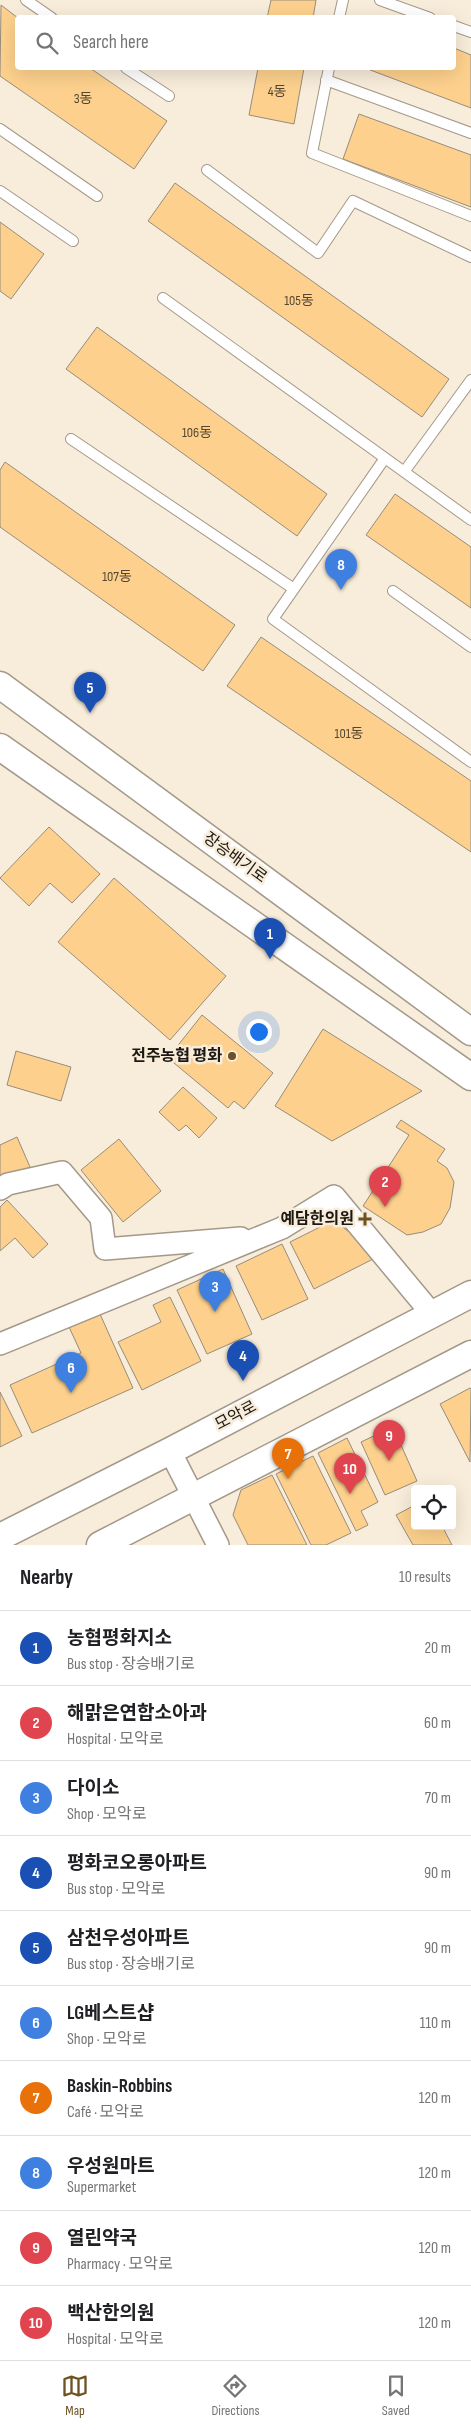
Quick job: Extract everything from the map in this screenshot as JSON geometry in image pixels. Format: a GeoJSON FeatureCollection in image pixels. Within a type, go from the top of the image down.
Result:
{"type":"FeatureCollection","features":[{"type":"Feature","properties":{"kind":"street","name":"장승배기로"},"geometry":{"type":"LineString","coordinates":[[0,685],[471,1032]]}},
{"type":"Feature","properties":{"kind":"street"},"geometry":{"type":"LineString","coordinates":[[0,746],[471,1077]]}},
{"type":"Feature","properties":{"kind":"street"},"geometry":{"type":"LineString","coordinates":[[0,1189],[8,1184],[62,1172],[101,1218],[105,1249],[262,1236]]}},
{"type":"Feature","properties":{"kind":"street"},"geometry":{"type":"LineString","coordinates":[[0,1344],[282,1228],[334,1196],[432,1314]]}},
{"type":"Feature","properties":{"kind":"street","name":"모악로"},"geometry":{"type":"LineString","coordinates":[[0,1536],[170,1451],[471,1294]]}},
{"type":"Feature","properties":{"kind":"street"},"geometry":{"type":"LineString","coordinates":[[100,1545],[194,1499],[471,1354]]}},
{"type":"Feature","properties":{"kind":"street"},"geometry":{"type":"LineString","coordinates":[[170,1451],[218,1545]]}},
{"type":"Feature","properties":{"kind":"lane"},"geometry":{"type":"LineString","coordinates":[[26,0],[48,15]]}},
{"type":"Feature","properties":{"kind":"lane"},"geometry":{"type":"LineString","coordinates":[[340,15],[343,0]]}},
{"type":"Feature","properties":{"kind":"lane"},"geometry":{"type":"LineString","coordinates":[[380,0],[422,15]]}},
{"type":"Feature","properties":{"kind":"lane"},"geometry":{"type":"LineString","coordinates":[[456,27],[471,32]]}},
{"type":"Feature","properties":{"kind":"lane"},"geometry":{"type":"LineString","coordinates":[[129,70],[168,96]]}},
{"type":"Feature","properties":{"kind":"lane"},"geometry":{"type":"LineString","coordinates":[[328,70],[312,153],[471,216]]}},
{"type":"Feature","properties":{"kind":"lane"},"geometry":{"type":"LineString","coordinates":[[326,80],[471,133]]}},
{"type":"Feature","properties":{"kind":"lane"},"geometry":{"type":"LineString","coordinates":[[0,129],[97,196]]}},
{"type":"Feature","properties":{"kind":"lane"},"geometry":{"type":"LineString","coordinates":[[207,170],[318,253],[353,201],[471,257]]}},
{"type":"Feature","properties":{"kind":"lane"},"geometry":{"type":"LineString","coordinates":[[0,191],[73,242]]}},
{"type":"Feature","properties":{"kind":"lane"},"geometry":{"type":"LineString","coordinates":[[163,298],[471,520]]}},
{"type":"Feature","properties":{"kind":"lane"},"geometry":{"type":"LineString","coordinates":[[404,472],[471,380]]}},
{"type":"Feature","properties":{"kind":"lane"},"geometry":{"type":"LineString","coordinates":[[71,438],[294,589]]}},
{"type":"Feature","properties":{"kind":"lane"},"geometry":{"type":"LineString","coordinates":[[385,458],[273,620],[471,762]]}},
{"type":"Feature","properties":{"kind":"lane"},"geometry":{"type":"LineString","coordinates":[[393,591],[471,647]]}},
{"type":"Feature","properties":{"kind":"building"},"geometry":{"type":"Polygon","coordinates":[[[271,0],[316,0],[314,15],[268,15],[271,0]]]}},
{"type":"Feature","properties":{"kind":"building"},"geometry":{"type":"Polygon","coordinates":[[[1,5],[15,16],[15,70],[93,70],[167,121],[134,169],[0,76],[1,5]]]}},
{"type":"Feature","properties":{"kind":"building"},"geometry":{"type":"Polygon","coordinates":[[[456,49],[471,55],[471,108],[370,70],[456,70],[456,49]]]}},
{"type":"Feature","properties":{"kind":"building"},"geometry":{"type":"Polygon","coordinates":[[[258,70],[304,70],[294,124],[249,115],[258,70]]]}},
{"type":"Feature","properties":{"kind":"building"},"geometry":{"type":"Polygon","coordinates":[[[359,114],[471,155],[471,207],[343,159],[359,114]]]}},
{"type":"Feature","properties":{"kind":"building"},"geometry":{"type":"Polygon","coordinates":[[[175,183],[449,379],[422,417],[148,221],[175,183]]]}},
{"type":"Feature","properties":{"kind":"building"},"geometry":{"type":"Polygon","coordinates":[[[0,222],[44,254],[11,299],[0,291],[0,222]]]}},
{"type":"Feature","properties":{"kind":"building"},"geometry":{"type":"Polygon","coordinates":[[[97,327],[327,494],[297,536],[66,369],[97,327]]]}},
{"type":"Feature","properties":{"kind":"building"},"geometry":{"type":"Polygon","coordinates":[[[5,462],[235,625],[203,671],[0,527],[0,470],[5,462]]]}},
{"type":"Feature","properties":{"kind":"building"},"geometry":{"type":"Polygon","coordinates":[[[395,494],[471,547],[471,608],[366,535],[395,494]]]}},
{"type":"Feature","properties":{"kind":"building"},"geometry":{"type":"Polygon","coordinates":[[[261,637],[471,781],[471,852],[227,686],[261,637]]]}},
{"type":"Feature","properties":{"kind":"building"},"geometry":{"type":"Polygon","coordinates":[[[49,827],[100,874],[72,903],[50,883],[29,906],[0,878],[49,827]]]}},
{"type":"Feature","properties":{"kind":"building"},"geometry":{"type":"Polygon","coordinates":[[[114,878],[226,976],[170,1040],[58,942],[114,878]]]}},
{"type":"Feature","properties":{"kind":"building"},"geometry":{"type":"Polygon","coordinates":[[[202,1015],[273,1073],[244,1109],[234,1101],[228,1108],[168,1058],[202,1015]]]}},
{"type":"Feature","properties":{"kind":"building"},"geometry":{"type":"Polygon","coordinates":[[[323,1029],[422,1091],[332,1141],[275,1106],[323,1029]]]}},
{"type":"Feature","properties":{"kind":"building"},"geometry":{"type":"Polygon","coordinates":[[[16,1051],[71,1067],[61,1101],[7,1085],[16,1051]]]}},
{"type":"Feature","properties":{"kind":"building"},"geometry":{"type":"Polygon","coordinates":[[[183,1087],[217,1118],[199,1138],[186,1125],[179,1131],[159,1112],[183,1087]]]}},
{"type":"Feature","properties":{"kind":"building"},"geometry":{"type":"Polygon","coordinates":[[[401,1120],[445,1149],[437,1161],[447,1168],[454,1182],[450,1208],[441,1224],[423,1232],[407,1235],[363,1206],[409,1135],[396,1127],[401,1120]]]}},
{"type":"Feature","properties":{"kind":"building"},"geometry":{"type":"Polygon","coordinates":[[[17,1137],[30,1167],[0,1181],[0,1145],[17,1137]]]}},
{"type":"Feature","properties":{"kind":"building"},"geometry":{"type":"Polygon","coordinates":[[[119,1139],[161,1191],[123,1222],[81,1170],[119,1139]]]}},
{"type":"Feature","properties":{"kind":"building"},"geometry":{"type":"Polygon","coordinates":[[[7,1200],[48,1244],[33,1258],[15,1238],[0,1251],[0,1207],[7,1200]]]}},
{"type":"Feature","properties":{"kind":"building"},"geometry":{"type":"Polygon","coordinates":[[[334,1220],[379,1256],[314,1289],[290,1242],[334,1220]]]}},
{"type":"Feature","properties":{"kind":"building"},"geometry":{"type":"Polygon","coordinates":[[[282,1244],[308,1299],[262,1320],[236,1266],[282,1244]]]}},
{"type":"Feature","properties":{"kind":"building"},"geometry":{"type":"Polygon","coordinates":[[[223,1269],[252,1334],[207,1354],[177,1290],[223,1269]]]}},
{"type":"Feature","properties":{"kind":"building"},"geometry":{"type":"Polygon","coordinates":[[[170,1297],[201,1361],[142,1390],[118,1342],[161,1322],[153,1305],[170,1297]]]}},
{"type":"Feature","properties":{"kind":"building"},"geometry":{"type":"Polygon","coordinates":[[[100,1314],[133,1388],[32,1433],[10,1385],[81,1353],[69,1327],[100,1314]]]}},
{"type":"Feature","properties":{"kind":"building"},"geometry":{"type":"Polygon","coordinates":[[[471,1389],[470,1462],[440,1404],[471,1389]]]}},
{"type":"Feature","properties":{"kind":"building"},"geometry":{"type":"Polygon","coordinates":[[[0,1392],[22,1436],[0,1447],[0,1392]]]}},
{"type":"Feature","properties":{"kind":"building"},"geometry":{"type":"Polygon","coordinates":[[[393,1427],[417,1481],[385,1495],[361,1442],[393,1427]]]}},
{"type":"Feature","properties":{"kind":"building"},"geometry":{"type":"Polygon","coordinates":[[[347,1438],[378,1502],[361,1511],[368,1525],[356,1531],[318,1453],[347,1438]]]}},
{"type":"Feature","properties":{"kind":"building"},"geometry":{"type":"Polygon","coordinates":[[[313,1456],[351,1533],[326,1545],[311,1545],[276,1474],[313,1456]]]}},
{"type":"Feature","properties":{"kind":"building"},"geometry":{"type":"Polygon","coordinates":[[[272,1475],[307,1545],[248,1545],[233,1515],[241,1490],[272,1475]]]}},
{"type":"Feature","properties":{"kind":"building"},"geometry":{"type":"Polygon","coordinates":[[[411,1507],[411,1530],[444,1530],[452,1545],[413,1545],[396,1515],[411,1507]]]}},
{"type":"Feature","properties":{"kind":"place","name":"우성원마트"},"geometry":{"type":"Point","coordinates":[341,590]}},
{"type":"Feature","properties":{"kind":"place","name":"삼천우성아파트"},"geometry":{"type":"Point","coordinates":[90,713]}},
{"type":"Feature","properties":{"kind":"place","name":"농협평화지소"},"geometry":{"type":"Point","coordinates":[270,959]}},
{"type":"Feature","properties":{"kind":"place","name":"전주농협 평화"},"geometry":{"type":"Point","coordinates":[232,1056]}},
{"type":"Feature","properties":{"kind":"place","name":"해맑은연합소아과"},"geometry":{"type":"Point","coordinates":[385,1207]}},
{"type":"Feature","properties":{"kind":"place","name":"예담한의원"},"geometry":{"type":"Point","coordinates":[365,1219]}},
{"type":"Feature","properties":{"kind":"place","name":"다이소"},"geometry":{"type":"Point","coordinates":[215,1312]}},
{"type":"Feature","properties":{"kind":"place","name":"평화코오롱아파트"},"geometry":{"type":"Point","coordinates":[243,1381]}},
{"type":"Feature","properties":{"kind":"place","name":"LG베스트샵"},"geometry":{"type":"Point","coordinates":[71,1393]}},
{"type":"Feature","properties":{"kind":"place","name":"열린약국"},"geometry":{"type":"Point","coordinates":[389,1461]}},
{"type":"Feature","properties":{"kind":"place","name":"Baskin-Robbins"},"geometry":{"type":"Point","coordinates":[288,1479]}},
{"type":"Feature","properties":{"kind":"place","name":"백산한의원"},"geometry":{"type":"Point","coordinates":[350,1494]}}]}
